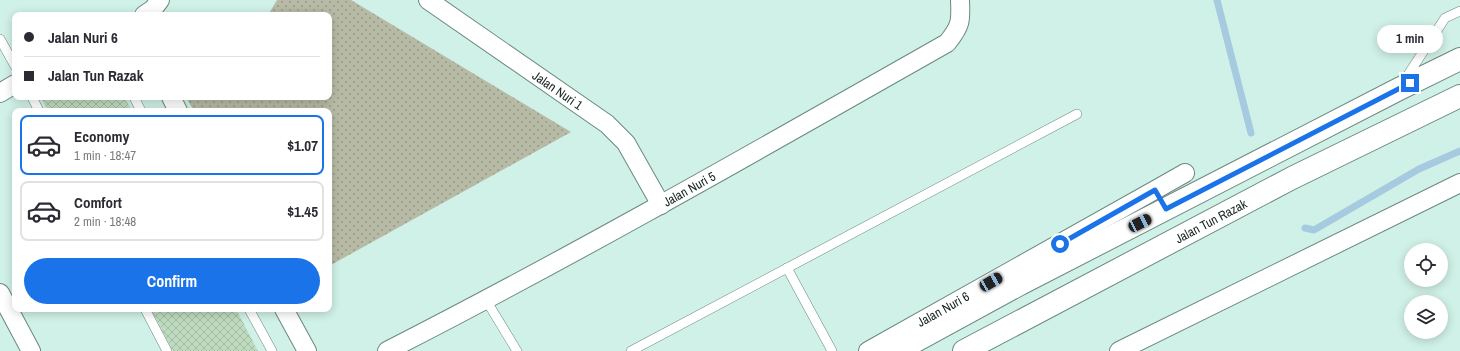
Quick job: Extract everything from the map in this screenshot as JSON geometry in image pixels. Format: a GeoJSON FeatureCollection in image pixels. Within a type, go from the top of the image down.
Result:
{"type":"FeatureCollection","features":[{"type":"Feature","properties":{"kind":"main road"},"geometry":{"type":"LineString","coordinates":[[897,351],[1020,284],[1398,89],[1460,59]]}},
{"type":"Feature","properties":{"kind":"main road","name":"Jalan Tun Razak"},"geometry":{"type":"LineString","coordinates":[[964,351],[1292,178],[1460,96]]}},
{"type":"Feature","properties":{"kind":"street"},"geometry":{"type":"LineString","coordinates":[[148,12],[160,0]]}},
{"type":"Feature","properties":{"kind":"street","name":"Jalan Nuri 1"},"geometry":{"type":"LineString","coordinates":[[428,0],[607,124],[626,143],[661,205]]}},
{"type":"Feature","properties":{"kind":"street","name":"Jalan Nuri 5"},"geometry":{"type":"LineString","coordinates":[[387,351],[486,300],[661,205],[947,43],[956,32],[961,19],[960,0]]}},
{"type":"Feature","properties":{"kind":"street"},"geometry":{"type":"LineString","coordinates":[[0,92],[12,86]]}},
{"type":"Feature","properties":{"kind":"street","name":"Jalan Nuri 6"},"geometry":{"type":"LineString","coordinates":[[868,351],[1155,190],[1184,172]]}},
{"type":"Feature","properties":{"kind":"street"},"geometry":{"type":"LineString","coordinates":[[1120,351],[1460,183]]}},
{"type":"Feature","properties":{"kind":"street"},"geometry":{"type":"LineString","coordinates":[[1155,190],[1166,209]]}},
{"type":"Feature","properties":{"kind":"street"},"geometry":{"type":"LineString","coordinates":[[0,293],[31,351]]}},
{"type":"Feature","properties":{"kind":"street"},"geometry":{"type":"LineString","coordinates":[[286,312],[307,351]]}},
{"type":"Feature","properties":{"kind":"lane"},"geometry":{"type":"LineString","coordinates":[[1398,89],[1445,18],[1460,11]]}},
{"type":"Feature","properties":{"kind":"lane"},"geometry":{"type":"LineString","coordinates":[[0,40],[12,61]]}},
{"type":"Feature","properties":{"kind":"lane"},"geometry":{"type":"LineString","coordinates":[[631,351],[1077,114]]}},
{"type":"Feature","properties":{"kind":"lane"},"geometry":{"type":"LineString","coordinates":[[787,268],[832,351]]}},
{"type":"Feature","properties":{"kind":"lane"},"geometry":{"type":"LineString","coordinates":[[486,300],[517,351]]}},
{"type":"Feature","properties":{"kind":"lane"},"geometry":{"type":"LineString","coordinates":[[147,312],[167,351]]}},
{"type":"Feature","properties":{"kind":"lane"},"geometry":{"type":"LineString","coordinates":[[251,312],[272,351]]}},
{"type":"Feature","properties":{"kind":"green space"},"geometry":{"type":"Polygon","coordinates":[[[277,0],[351,0],[571,132],[332,264],[332,108],[192,108],[188,100],[332,100],[332,12],[270,12],[277,0]]]}},
{"type":"Feature","properties":{"kind":"building"},"geometry":{"type":"Polygon","coordinates":[[[42,100],[126,100],[130,108],[46,108],[42,100]]]}},
{"type":"Feature","properties":{"kind":"building"},"geometry":{"type":"Polygon","coordinates":[[[153,312],[238,312],[258,351],[173,351],[153,312]]]}},
{"type":"Feature","properties":{"kind":"waterway"},"geometry":{"type":"LineString","coordinates":[[1217,0],[1251,133]]}},
{"type":"Feature","properties":{"kind":"waterway"},"geometry":{"type":"LineString","coordinates":[[1305,228],[1314,230],[1419,169],[1460,151]]}},
{"type":"Feature","properties":{"kind":"route"},"geometry":{"type":"LineString","coordinates":[[1060,244],[1155,190],[1166,209],[1410,83]]}}]}
